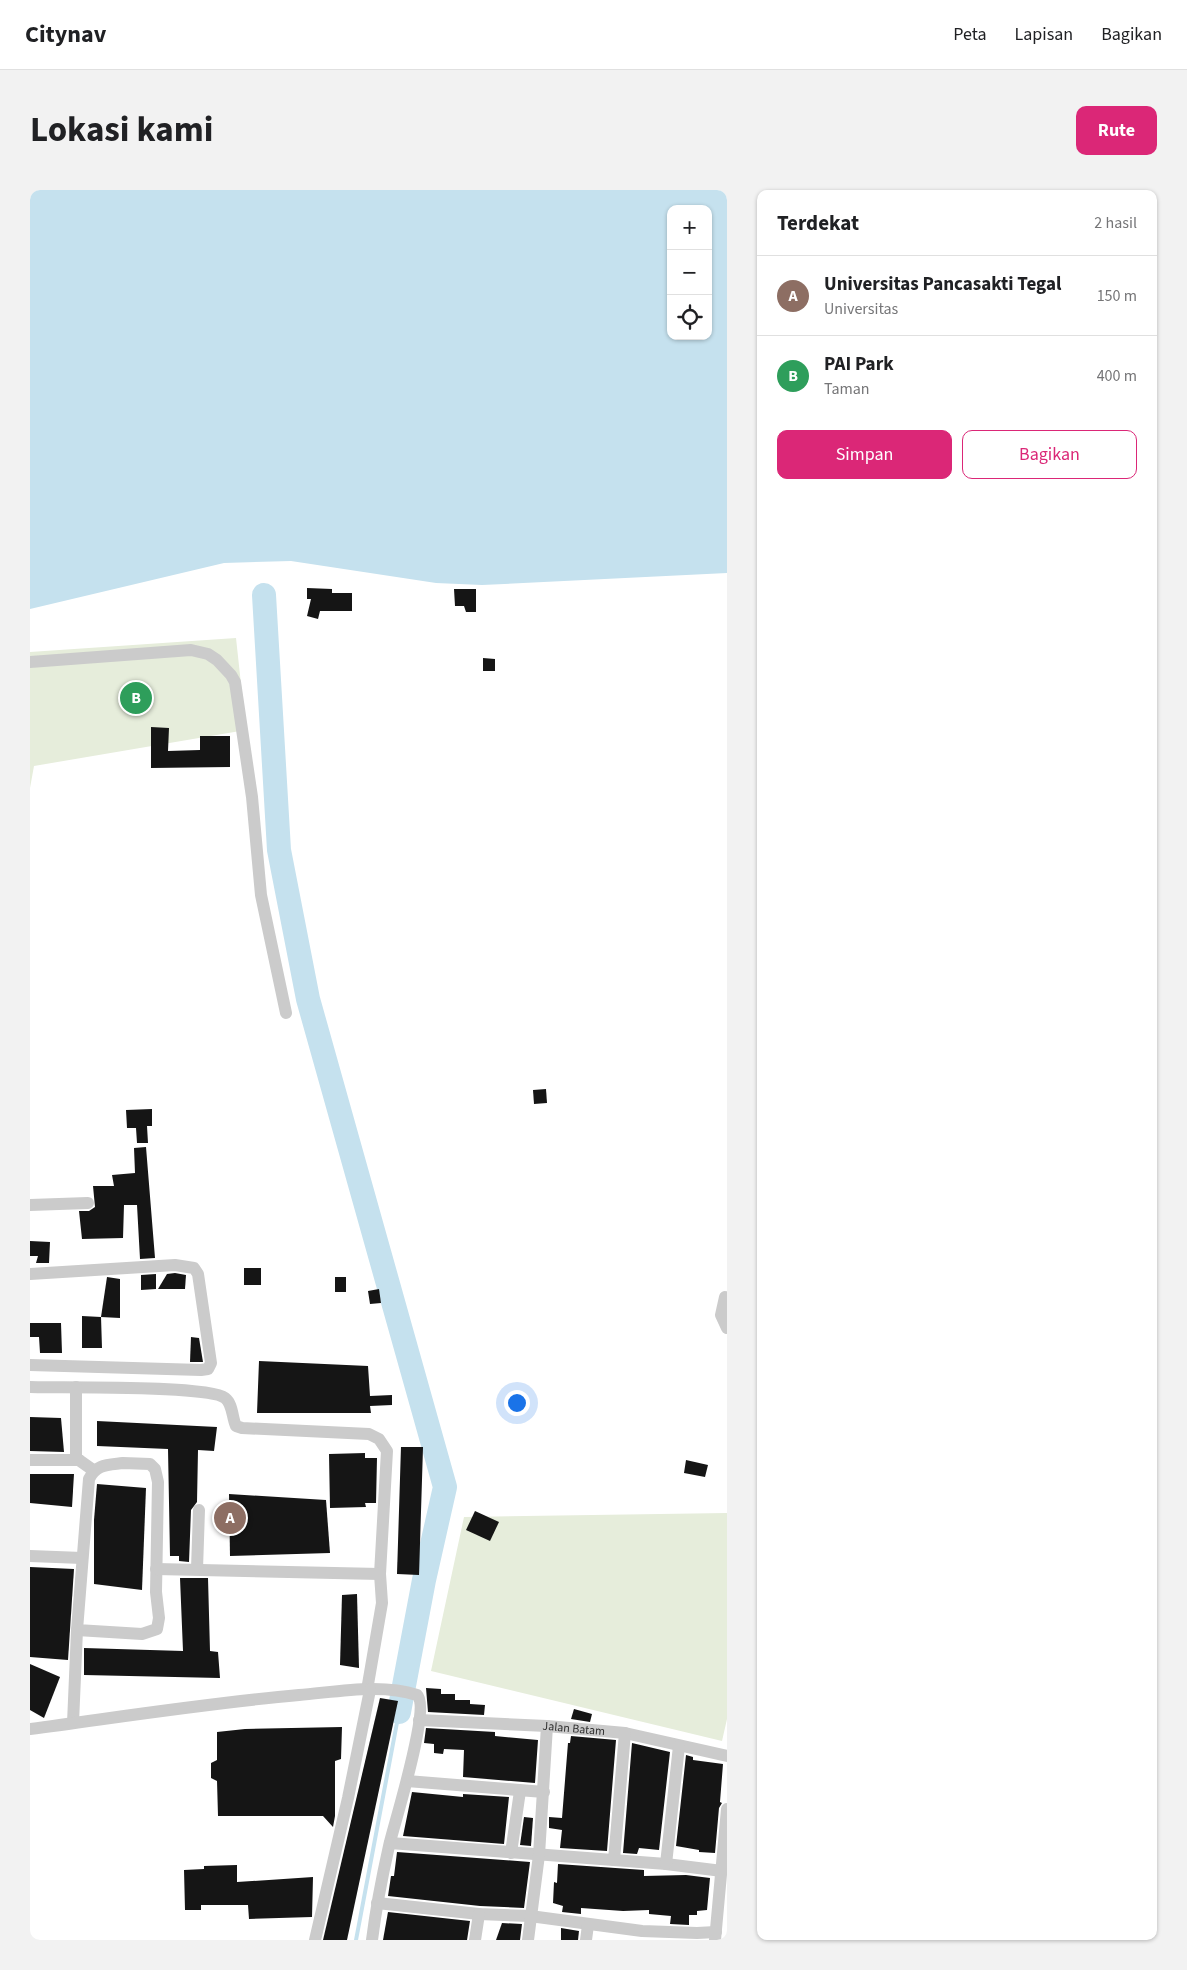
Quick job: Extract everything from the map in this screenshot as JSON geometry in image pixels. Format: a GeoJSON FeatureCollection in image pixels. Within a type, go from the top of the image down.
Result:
{"type":"FeatureCollection","features":[{"type":"Feature","properties":{"kind":"street"},"geometry":{"type":"LineString","coordinates":[[30,662],[191,650],[208,654],[231,675],[238,695],[252,796],[261,896],[286,1013]]}},
{"type":"Feature","properties":{"kind":"street"},"geometry":{"type":"LineString","coordinates":[[30,1205],[88,1204]]}},
{"type":"Feature","properties":{"kind":"street"},"geometry":{"type":"LineString","coordinates":[[30,1274],[175,1265],[194,1268],[198,1274],[211,1363],[208,1369],[201,1370],[30,1365]]}},
{"type":"Feature","properties":{"kind":"street"},"geometry":{"type":"LineString","coordinates":[[725,1297],[721,1318],[727,1328]]}},
{"type":"Feature","properties":{"kind":"street"},"geometry":{"type":"LineString","coordinates":[[30,1387],[207,1392],[224,1397],[230,1404],[236,1426],[242,1428],[369,1434],[379,1439],[386,1451],[380,1574],[382,1603],[348,1798],[315,1940]]}},
{"type":"Feature","properties":{"kind":"street"},"geometry":{"type":"LineString","coordinates":[[76,1387],[76,1445],[79,1460]]}},
{"type":"Feature","properties":{"kind":"street"},"geometry":{"type":"LineString","coordinates":[[30,1460],[79,1460],[93,1470]]}},
{"type":"Feature","properties":{"kind":"street"},"geometry":{"type":"LineString","coordinates":[[73,1723],[77,1630],[89,1478],[93,1470],[100,1466],[123,1463],[150,1464],[155,1469],[158,1482],[156,1592],[160,1618],[157,1629],[152,1632],[121,1635],[77,1630]]}},
{"type":"Feature","properties":{"kind":"street"},"geometry":{"type":"LineString","coordinates":[[197,1569],[199,1510]]}},
{"type":"Feature","properties":{"kind":"street"},"geometry":{"type":"LineString","coordinates":[[30,1556],[82,1558]]}},
{"type":"Feature","properties":{"kind":"street"},"geometry":{"type":"LineString","coordinates":[[156,1569],[380,1574]]}},
{"type":"Feature","properties":{"kind":"street"},"geometry":{"type":"LineString","coordinates":[[30,1729],[258,1699],[368,1690],[412,1694],[419,1697],[419,1720],[407,1781],[390,1843],[377,1903],[372,1940]]}},
{"type":"Feature","properties":{"kind":"street","name":"Jalan Batam"},"geometry":{"type":"LineString","coordinates":[[419,1720],[547,1726],[625,1733],[727,1756]]}},
{"type":"Feature","properties":{"kind":"street"},"geometry":{"type":"LineString","coordinates":[[528,1940],[539,1855],[547,1726]]}},
{"type":"Feature","properties":{"kind":"street"},"geometry":{"type":"LineString","coordinates":[[614,1860],[625,1733]]}},
{"type":"Feature","properties":{"kind":"street"},"geometry":{"type":"LineString","coordinates":[[666,1864],[679,1746]]}},
{"type":"Feature","properties":{"kind":"street"},"geometry":{"type":"LineString","coordinates":[[407,1781],[544,1792]]}},
{"type":"Feature","properties":{"kind":"street"},"geometry":{"type":"LineString","coordinates":[[511,1853],[520,1790]]}},
{"type":"Feature","properties":{"kind":"street"},"geometry":{"type":"LineString","coordinates":[[377,1903],[478,1914],[530,1916],[642,1935],[715,1936],[727,1809]]}},
{"type":"Feature","properties":{"kind":"street"},"geometry":{"type":"LineString","coordinates":[[390,1843],[666,1864],[722,1871]]}},
{"type":"Feature","properties":{"kind":"street"},"geometry":{"type":"LineString","coordinates":[[474,1940],[478,1914]]}},
{"type":"Feature","properties":{"kind":"street"},"geometry":{"type":"LineString","coordinates":[[586,1940],[588,1925]]}},
{"type":"Feature","properties":{"kind":"green space"},"geometry":{"type":"Polygon","coordinates":[[[236,638],[246,730],[34,766],[30,788],[30,652],[236,638]]]}},
{"type":"Feature","properties":{"kind":"green space"},"geometry":{"type":"Polygon","coordinates":[[[727,1513],[727,1719],[722,1741],[431,1671],[464,1517],[727,1513]]]}},
{"type":"Feature","properties":{"kind":"water"},"geometry":{"type":"Polygon","coordinates":[[[30,190],[727,190],[727,573],[482,585],[436,583],[291,561],[224,563],[30,609],[30,190]]]}},
{"type":"Feature","properties":{"kind":"building"},"geometry":{"type":"Polygon","coordinates":[[[307,588],[332,589],[332,593],[352,593],[352,611],[320,611],[318,619],[307,616],[311,599],[307,599],[307,588]]]}},
{"type":"Feature","properties":{"kind":"building"},"geometry":{"type":"Polygon","coordinates":[[[454,589],[476,589],[476,612],[466,612],[464,606],[455,606],[454,589]]]}},
{"type":"Feature","properties":{"kind":"building"},"geometry":{"type":"Polygon","coordinates":[[[483,658],[495,659],[495,671],[483,671],[483,658]]]}},
{"type":"Feature","properties":{"kind":"building"},"geometry":{"type":"Polygon","coordinates":[[[151,727],[169,728],[168,751],[200,750],[200,736],[230,736],[230,767],[151,768],[151,727]]]}},
{"type":"Feature","properties":{"kind":"building"},"geometry":{"type":"Polygon","coordinates":[[[546,1089],[547,1103],[534,1104],[533,1090],[546,1089]]]}},
{"type":"Feature","properties":{"kind":"building"},"geometry":{"type":"Polygon","coordinates":[[[152,1109],[152,1126],[147,1126],[148,1143],[137,1143],[136,1128],[127,1128],[126,1110],[152,1109]]]}},
{"type":"Feature","properties":{"kind":"building"},"geometry":{"type":"Polygon","coordinates":[[[146,1147],[155,1258],[140,1259],[137,1205],[124,1205],[123,1238],[82,1239],[79,1211],[89,1211],[95,1207],[93,1186],[114,1186],[112,1175],[135,1173],[134,1148],[146,1147]]]}},
{"type":"Feature","properties":{"kind":"building"},"geometry":{"type":"Polygon","coordinates":[[[30,1241],[50,1242],[49,1263],[36,1263],[38,1256],[30,1256],[30,1241]]]}},
{"type":"Feature","properties":{"kind":"building"},"geometry":{"type":"Polygon","coordinates":[[[244,1268],[261,1268],[261,1285],[244,1285],[244,1268]]]}},
{"type":"Feature","properties":{"kind":"building"},"geometry":{"type":"Polygon","coordinates":[[[156,1274],[156,1289],[141,1290],[141,1275],[156,1274]]]}},
{"type":"Feature","properties":{"kind":"building"},"geometry":{"type":"Polygon","coordinates":[[[167,1274],[186,1275],[185,1289],[158,1289],[167,1274]]]}},
{"type":"Feature","properties":{"kind":"building"},"geometry":{"type":"Polygon","coordinates":[[[107,1277],[120,1279],[120,1318],[101,1317],[107,1277]]]}},
{"type":"Feature","properties":{"kind":"building"},"geometry":{"type":"Polygon","coordinates":[[[335,1277],[346,1277],[346,1292],[335,1292],[335,1277]]]}},
{"type":"Feature","properties":{"kind":"building"},"geometry":{"type":"Polygon","coordinates":[[[379,1289],[381,1303],[370,1304],[368,1291],[379,1289]]]}},
{"type":"Feature","properties":{"kind":"building"},"geometry":{"type":"Polygon","coordinates":[[[82,1316],[101,1317],[102,1348],[82,1348],[82,1316]]]}},
{"type":"Feature","properties":{"kind":"building"},"geometry":{"type":"Polygon","coordinates":[[[30,1323],[61,1323],[62,1353],[40,1353],[39,1337],[30,1337],[30,1323]]]}},
{"type":"Feature","properties":{"kind":"building"},"geometry":{"type":"Polygon","coordinates":[[[191,1337],[199,1338],[203,1362],[190,1362],[191,1337]]]}},
{"type":"Feature","properties":{"kind":"building"},"geometry":{"type":"Polygon","coordinates":[[[259,1361],[368,1366],[370,1396],[392,1395],[392,1405],[370,1406],[371,1413],[257,1413],[259,1361]]]}},
{"type":"Feature","properties":{"kind":"building"},"geometry":{"type":"Polygon","coordinates":[[[30,1417],[61,1418],[64,1452],[30,1451],[30,1417]]]}},
{"type":"Feature","properties":{"kind":"building"},"geometry":{"type":"Polygon","coordinates":[[[97,1421],[217,1427],[214,1451],[198,1450],[197,1502],[191,1510],[189,1562],[179,1561],[179,1556],[170,1556],[168,1449],[97,1446],[97,1421]]]}},
{"type":"Feature","properties":{"kind":"building"},"geometry":{"type":"Polygon","coordinates":[[[401,1447],[423,1447],[419,1575],[397,1574],[401,1447]]]}},
{"type":"Feature","properties":{"kind":"building"},"geometry":{"type":"Polygon","coordinates":[[[365,1453],[365,1458],[377,1458],[376,1503],[365,1503],[366,1507],[330,1508],[329,1454],[365,1453]]]}},
{"type":"Feature","properties":{"kind":"building"},"geometry":{"type":"Polygon","coordinates":[[[686,1460],[708,1465],[705,1477],[684,1473],[686,1460]]]}},
{"type":"Feature","properties":{"kind":"building"},"geometry":{"type":"Polygon","coordinates":[[[30,1474],[74,1474],[72,1507],[30,1503],[30,1474]]]}},
{"type":"Feature","properties":{"kind":"building"},"geometry":{"type":"Polygon","coordinates":[[[97,1484],[146,1488],[142,1590],[94,1584],[94,1520],[97,1484]]]}},
{"type":"Feature","properties":{"kind":"building"},"geometry":{"type":"Polygon","coordinates":[[[229,1494],[326,1500],[330,1553],[230,1556],[229,1494]]]}},
{"type":"Feature","properties":{"kind":"building"},"geometry":{"type":"Polygon","coordinates":[[[475,1511],[499,1522],[490,1541],[466,1530],[475,1511]]]}},
{"type":"Feature","properties":{"kind":"building"},"geometry":{"type":"Polygon","coordinates":[[[30,1567],[74,1569],[68,1660],[30,1657],[30,1567]]]}},
{"type":"Feature","properties":{"kind":"building"},"geometry":{"type":"Polygon","coordinates":[[[180,1578],[208,1578],[210,1651],[218,1652],[220,1678],[84,1675],[84,1648],[183,1651],[180,1578]]]}},
{"type":"Feature","properties":{"kind":"building"},"geometry":{"type":"Polygon","coordinates":[[[357,1594],[359,1668],[340,1665],[342,1595],[357,1594]]]}},
{"type":"Feature","properties":{"kind":"building"},"geometry":{"type":"Polygon","coordinates":[[[30,1664],[60,1677],[44,1718],[30,1710],[30,1664]]]}},
{"type":"Feature","properties":{"kind":"building"},"geometry":{"type":"Polygon","coordinates":[[[426,1688],[441,1689],[441,1694],[455,1694],[455,1700],[470,1700],[470,1704],[485,1705],[484,1715],[428,1712],[426,1688]]]}},
{"type":"Feature","properties":{"kind":"building"},"geometry":{"type":"Polygon","coordinates":[[[380,1698],[398,1701],[347,1940],[323,1940],[380,1698]]]}},
{"type":"Feature","properties":{"kind":"building"},"geometry":{"type":"Polygon","coordinates":[[[574,1709],[592,1714],[590,1722],[571,1719],[574,1709]]]}},
{"type":"Feature","properties":{"kind":"building"},"geometry":{"type":"Polygon","coordinates":[[[342,1727],[341,1759],[335,1761],[335,1816],[333,1827],[323,1816],[218,1816],[217,1781],[211,1778],[211,1763],[217,1760],[217,1732],[245,1729],[342,1727]]]}},
{"type":"Feature","properties":{"kind":"building"},"geometry":{"type":"Polygon","coordinates":[[[426,1728],[495,1732],[495,1736],[538,1740],[535,1783],[463,1777],[464,1750],[444,1749],[443,1754],[434,1753],[434,1744],[424,1743],[426,1728]]]}},
{"type":"Feature","properties":{"kind":"building"},"geometry":{"type":"Polygon","coordinates":[[[571,1736],[616,1740],[607,1851],[560,1848],[562,1830],[549,1828],[549,1817],[562,1818],[568,1743],[570,1743],[571,1736]]]}},
{"type":"Feature","properties":{"kind":"building"},"geometry":{"type":"Polygon","coordinates":[[[632,1743],[670,1752],[659,1850],[639,1848],[637,1854],[623,1853],[632,1743]]]}},
{"type":"Feature","properties":{"kind":"building"},"geometry":{"type":"Polygon","coordinates":[[[686,1755],[693,1757],[693,1760],[723,1764],[720,1802],[722,1803],[719,1808],[715,1853],[699,1852],[699,1850],[676,1846],[686,1755]]]}},
{"type":"Feature","properties":{"kind":"building"},"geometry":{"type":"Polygon","coordinates":[[[412,1792],[463,1797],[463,1794],[509,1797],[504,1844],[403,1836],[412,1792]]]}},
{"type":"Feature","properties":{"kind":"building"},"geometry":{"type":"Polygon","coordinates":[[[524,1817],[533,1818],[531,1846],[520,1845],[524,1817]]]}},
{"type":"Feature","properties":{"kind":"building"},"geometry":{"type":"Polygon","coordinates":[[[397,1852],[530,1862],[524,1908],[480,1906],[388,1896],[391,1876],[394,1876],[397,1852]]]}},
{"type":"Feature","properties":{"kind":"building"},"geometry":{"type":"Polygon","coordinates":[[[558,1864],[644,1870],[644,1876],[686,1875],[710,1878],[707,1910],[697,1911],[697,1915],[689,1915],[689,1925],[670,1924],[671,1916],[649,1914],[649,1910],[623,1911],[581,1908],[581,1914],[562,1912],[563,1906],[553,1903],[554,1882],[557,1883],[558,1864]]]}},
{"type":"Feature","properties":{"kind":"building"},"geometry":{"type":"Polygon","coordinates":[[[237,1865],[237,1882],[313,1877],[312,1917],[249,1919],[248,1905],[201,1905],[201,1910],[185,1910],[184,1870],[204,1869],[204,1866],[237,1865]]]}},
{"type":"Feature","properties":{"kind":"building"},"geometry":{"type":"Polygon","coordinates":[[[388,1912],[470,1921],[467,1940],[383,1940],[388,1912]]]}},
{"type":"Feature","properties":{"kind":"building"},"geometry":{"type":"Polygon","coordinates":[[[502,1923],[522,1924],[520,1940],[496,1940],[502,1923]]]}},
{"type":"Feature","properties":{"kind":"building"},"geometry":{"type":"Polygon","coordinates":[[[561,1928],[579,1931],[578,1940],[561,1940],[561,1928]]]}},
{"type":"Feature","properties":{"kind":"waterway"},"geometry":{"type":"LineString","coordinates":[[264,595],[279,850],[308,999],[445,1487],[424,1580],[399,1712]]}},
{"type":"Feature","properties":{"kind":"waterway"},"geometry":{"type":"LineString","coordinates":[[356,1940],[399,1712]]}},
{"type":"Feature","properties":{"kind":"place","name":"PAI Park"},"geometry":{"type":"Point","coordinates":[136,698]}},
{"type":"Feature","properties":{"kind":"place","name":"Universitas Pancasakti Tegal"},"geometry":{"type":"Point","coordinates":[230,1518]}}]}
